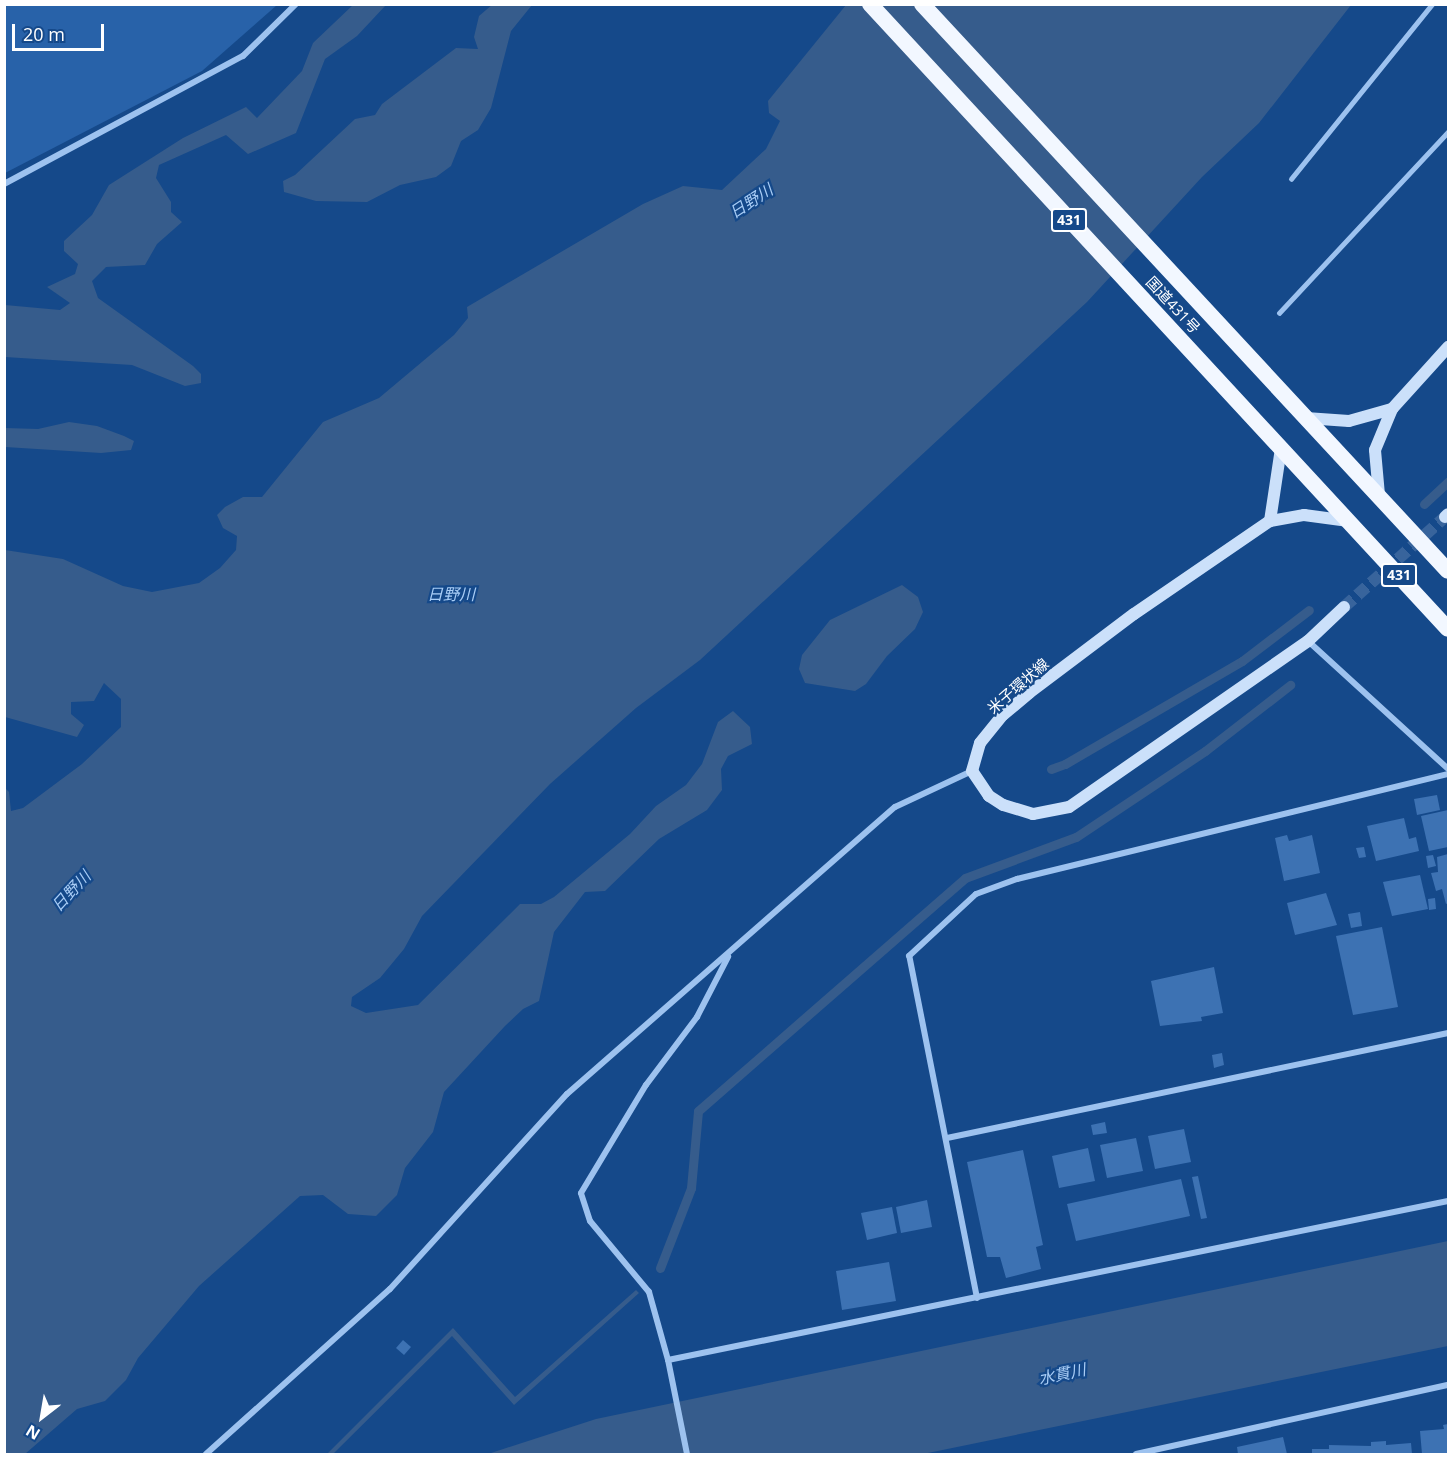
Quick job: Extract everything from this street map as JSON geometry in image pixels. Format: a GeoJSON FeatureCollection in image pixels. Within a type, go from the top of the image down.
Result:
{"type":"FeatureCollection","features":[{"type":"Feature","properties":{"kind":"highway","name":"国道431号"},"geometry":{"type":"LineString","coordinates":[[870,4],[1449,629]]}},
{"type":"Feature","properties":{"kind":"highway","name":"国道431号"},"geometry":{"type":"LineString","coordinates":[[922,4],[1449,571]]}},
{"type":"Feature","properties":{"kind":"main road"},"geometry":{"type":"LineString","coordinates":[[1379,495],[1375,450],[1392,409],[1449,347]]}},
{"type":"Feature","properties":{"kind":"main road"},"geometry":{"type":"LineString","coordinates":[[1301,413],[1350,421],[1392,409]]}},
{"type":"Feature","properties":{"kind":"main road"},"geometry":{"type":"LineString","coordinates":[[1270,521],[1281,448]]}},
{"type":"Feature","properties":{"kind":"main road","name":"米子環状線"},"geometry":{"type":"LineString","coordinates":[[972,771],[980,743],[1003,715],[1029,693],[1134,614],[1270,521],[1304,515],[1350,521]]}},
{"type":"Feature","properties":{"kind":"main road"},"geometry":{"type":"LineString","coordinates":[[972,771],[989,796],[1003,806],[1033,814],[1069,807],[1308,641],[1344,607]]}},
{"type":"Feature","properties":{"kind":"street"},"geometry":{"type":"LineString","coordinates":[[4,184],[243,56],[296,4]]}},
{"type":"Feature","properties":{"kind":"street"},"geometry":{"type":"LineString","coordinates":[[1308,641],[1449,769]]}},
{"type":"Feature","properties":{"kind":"street"},"geometry":{"type":"LineString","coordinates":[[206,1455],[390,1288],[567,1094],[895,807],[972,771]]}},
{"type":"Feature","properties":{"kind":"street"},"geometry":{"type":"LineString","coordinates":[[977,1298],[909,956],[976,894],[1017,879],[1449,774]]}},
{"type":"Feature","properties":{"kind":"street"},"geometry":{"type":"LineString","coordinates":[[687,1455],[668,1360],[649,1292],[590,1221],[581,1192],[646,1085],[697,1017],[729,954]]}},
{"type":"Feature","properties":{"kind":"street"},"geometry":{"type":"LineString","coordinates":[[947,1138],[1449,1033]]}},
{"type":"Feature","properties":{"kind":"street"},"geometry":{"type":"LineString","coordinates":[[668,1360],[1449,1201]]}},
{"type":"Feature","properties":{"kind":"street"},"geometry":{"type":"LineString","coordinates":[[1136,1455],[1449,1385]]}},
{"type":"Feature","properties":{"kind":"lane"},"geometry":{"type":"LineString","coordinates":[[1291,179],[1432,4]]}},
{"type":"Feature","properties":{"kind":"lane"},"geometry":{"type":"LineString","coordinates":[[1279,313],[1449,132]]}},
{"type":"Feature","properties":{"kind":"shaded area"},"geometry":{"type":"Polygon","coordinates":[[[5,4],[277,5],[202,71],[5,173],[5,4]]]}},
{"type":"Feature","properties":{"kind":"water"},"geometry":{"type":"Polygon","coordinates":[[[354,4],[386,5],[357,36],[325,59],[296,133],[248,154],[226,135],[159,165],[156,178],[171,202],[171,212],[182,222],[157,244],[145,265],[106,267],[92,281],[98,298],[193,366],[201,374],[201,383],[185,386],[132,365],[5,357],[5,305],[60,310],[70,303],[47,287],[75,274],[78,264],[64,251],[64,241],[92,215],[109,185],[183,138],[246,107],[257,118],[302,71],[313,43],[354,4]]]}},
{"type":"Feature","properties":{"kind":"water"},"geometry":{"type":"Polygon","coordinates":[[[493,4],[532,5],[511,31],[491,108],[478,130],[461,141],[451,166],[436,177],[400,185],[367,202],[316,201],[284,192],[283,181],[295,175],[355,119],[375,115],[382,104],[456,48],[478,49],[474,37],[479,16],[493,4]]]}},
{"type":"Feature","properties":{"kind":"water","name":"日野川"},"geometry":{"type":"Polygon","coordinates":[[[846,5],[1351,5],[1259,123],[1202,177],[1087,302],[700,660],[636,708],[550,784],[422,916],[404,949],[380,978],[352,997],[351,1006],[366,1013],[418,1005],[520,904],[541,904],[554,897],[630,834],[656,806],[686,785],[702,764],[718,722],[733,711],[750,727],[752,744],[728,756],[721,769],[722,790],[707,810],[659,839],[605,891],[585,892],[554,932],[539,1001],[523,1009],[505,1026],[444,1092],[433,1132],[405,1168],[397,1195],[376,1216],[348,1214],[323,1195],[300,1196],[199,1286],[138,1358],[126,1380],[105,1401],[77,1409],[25,1454],[4,1454],[5,788],[9,792],[11,811],[23,808],[82,764],[121,727],[121,699],[104,683],[94,701],[71,702],[71,714],[84,725],[77,737],[5,717],[5,550],[63,559],[123,586],[152,592],[199,583],[220,568],[236,550],[237,536],[223,528],[217,515],[225,507],[243,497],[262,497],[323,422],[379,398],[454,335],[468,318],[467,307],[643,204],[683,186],[722,190],[766,149],[780,121],[769,113],[768,101],[846,5]]]}},
{"type":"Feature","properties":{"kind":"water"},"geometry":{"type":"Polygon","coordinates":[[[69,422],[97,426],[124,436],[134,441],[131,450],[101,453],[5,447],[5,428],[38,429],[69,422]]]}},
{"type":"Feature","properties":{"kind":"water"},"geometry":{"type":"Polygon","coordinates":[[[902,585],[918,597],[923,612],[915,629],[887,656],[866,684],[855,691],[805,683],[799,669],[802,655],[830,620],[902,585]]]}},
{"type":"Feature","properties":{"kind":"water","name":"水貫川"},"geometry":{"type":"Polygon","coordinates":[[[1448,1241],[1448,1346],[923,1454],[488,1454],[596,1419],[1448,1241]]]}},
{"type":"Feature","properties":{"kind":"water"},"geometry":{"type":"Polygon","coordinates":[[[636,1290],[639,1293],[514,1405],[452,1336],[333,1454],[327,1454],[453,1328],[515,1397],[636,1290]]]}},
{"type":"Feature","properties":{"kind":"building"},"geometry":{"type":"Polygon","coordinates":[[[1437,795],[1440,810],[1417,815],[1414,799],[1437,795]]]}},
{"type":"Feature","properties":{"kind":"building"},"geometry":{"type":"Polygon","coordinates":[[[1448,810],[1448,847],[1429,851],[1421,816],[1448,810]]]}},
{"type":"Feature","properties":{"kind":"building"},"geometry":{"type":"Polygon","coordinates":[[[1404,818],[1409,839],[1416,837],[1419,851],[1376,861],[1367,826],[1404,818]]]}},
{"type":"Feature","properties":{"kind":"building"},"geometry":{"type":"Polygon","coordinates":[[[1287,835],[1289,841],[1312,835],[1320,873],[1284,881],[1275,838],[1287,835]]]}},
{"type":"Feature","properties":{"kind":"building"},"geometry":{"type":"Polygon","coordinates":[[[1364,847],[1366,857],[1359,858],[1356,848],[1364,847]]]}},
{"type":"Feature","properties":{"kind":"building"},"geometry":{"type":"Polygon","coordinates":[[[1448,854],[1448,903],[1446,904],[1442,889],[1436,891],[1431,873],[1438,872],[1437,857],[1448,854]]]}},
{"type":"Feature","properties":{"kind":"building"},"geometry":{"type":"Polygon","coordinates":[[[1433,855],[1436,866],[1428,868],[1426,856],[1433,855]]]}},
{"type":"Feature","properties":{"kind":"building"},"geometry":{"type":"Polygon","coordinates":[[[1420,875],[1428,909],[1392,916],[1383,882],[1420,875]]]}},
{"type":"Feature","properties":{"kind":"building"},"geometry":{"type":"Polygon","coordinates":[[[1326,893],[1337,925],[1295,935],[1287,903],[1326,893]]]}},
{"type":"Feature","properties":{"kind":"building"},"geometry":{"type":"Polygon","coordinates":[[[1435,898],[1436,909],[1429,910],[1428,899],[1435,898]]]}},
{"type":"Feature","properties":{"kind":"building"},"geometry":{"type":"Polygon","coordinates":[[[1360,912],[1362,926],[1351,928],[1348,914],[1360,912]]]}},
{"type":"Feature","properties":{"kind":"building"},"geometry":{"type":"Polygon","coordinates":[[[1382,927],[1398,1007],[1353,1015],[1336,936],[1382,927]]]}},
{"type":"Feature","properties":{"kind":"building"},"geometry":{"type":"Polygon","coordinates":[[[1214,967],[1223,1013],[1201,1017],[1202,1021],[1160,1026],[1151,981],[1214,967]]]}},
{"type":"Feature","properties":{"kind":"building"},"geometry":{"type":"Polygon","coordinates":[[[1222,1053],[1224,1065],[1214,1068],[1212,1055],[1222,1053]]]}},
{"type":"Feature","properties":{"kind":"building"},"geometry":{"type":"Polygon","coordinates":[[[1105,1122],[1107,1133],[1093,1135],[1091,1125],[1105,1122]]]}},
{"type":"Feature","properties":{"kind":"building"},"geometry":{"type":"Polygon","coordinates":[[[1184,1129],[1191,1162],[1155,1169],[1148,1136],[1184,1129]]]}},
{"type":"Feature","properties":{"kind":"building"},"geometry":{"type":"Polygon","coordinates":[[[1136,1138],[1143,1171],[1107,1178],[1100,1145],[1136,1138]]]}},
{"type":"Feature","properties":{"kind":"building"},"geometry":{"type":"Polygon","coordinates":[[[1088,1148],[1095,1181],[1059,1188],[1052,1156],[1088,1148]]]}},
{"type":"Feature","properties":{"kind":"building"},"geometry":{"type":"Polygon","coordinates":[[[1023,1150],[1043,1245],[1036,1247],[1041,1269],[1006,1278],[1000,1257],[987,1257],[967,1162],[1023,1150]]]}},
{"type":"Feature","properties":{"kind":"building"},"geometry":{"type":"Polygon","coordinates":[[[1198,1176],[1207,1218],[1201,1219],[1192,1177],[1198,1176]]]}},
{"type":"Feature","properties":{"kind":"building"},"geometry":{"type":"Polygon","coordinates":[[[1181,1179],[1190,1216],[1076,1241],[1067,1204],[1181,1179]]]}},
{"type":"Feature","properties":{"kind":"building"},"geometry":{"type":"Polygon","coordinates":[[[927,1200],[932,1227],[901,1233],[896,1207],[927,1200]]]}},
{"type":"Feature","properties":{"kind":"building"},"geometry":{"type":"Polygon","coordinates":[[[892,1207],[897,1233],[867,1240],[861,1213],[892,1207]]]}},
{"type":"Feature","properties":{"kind":"building"},"geometry":{"type":"Polygon","coordinates":[[[889,1262],[896,1301],[842,1310],[836,1271],[889,1262]]]}},
{"type":"Feature","properties":{"kind":"building"},"geometry":{"type":"Polygon","coordinates":[[[403,1340],[411,1347],[404,1355],[396,1348],[403,1340]]]}},
{"type":"Feature","properties":{"kind":"building"},"geometry":{"type":"Polygon","coordinates":[[[1448,1424],[1448,1454],[1422,1454],[1420,1431],[1444,1429],[1443,1425],[1448,1424]]]}},
{"type":"Feature","properties":{"kind":"building"},"geometry":{"type":"Polygon","coordinates":[[[1283,1437],[1287,1454],[1238,1454],[1237,1447],[1283,1437]]]}},
{"type":"Feature","properties":{"kind":"building"},"geometry":{"type":"Polygon","coordinates":[[[1386,1441],[1386,1445],[1411,1443],[1412,1454],[1312,1454],[1312,1449],[1329,1449],[1329,1445],[1371,1446],[1371,1442],[1386,1441]]]}},
{"type":"Feature","properties":{"kind":"waterway"},"geometry":{"type":"LineString","coordinates":[[1424,504],[1448,482]]}},
{"type":"Feature","properties":{"kind":"waterway"},"geometry":{"type":"LineString","coordinates":[[1051,769],[1065,764],[1242,661],[1309,610]]}},
{"type":"Feature","properties":{"kind":"waterway"},"geometry":{"type":"LineString","coordinates":[[660,1268],[691,1188],[698,1111],[965,878],[1076,837],[1205,751],[1290,685]]}},
{"type":"Feature","properties":{"kind":"tunnel"},"geometry":{"type":"LineString","coordinates":[[1344,607],[1445,517]]}}]}
